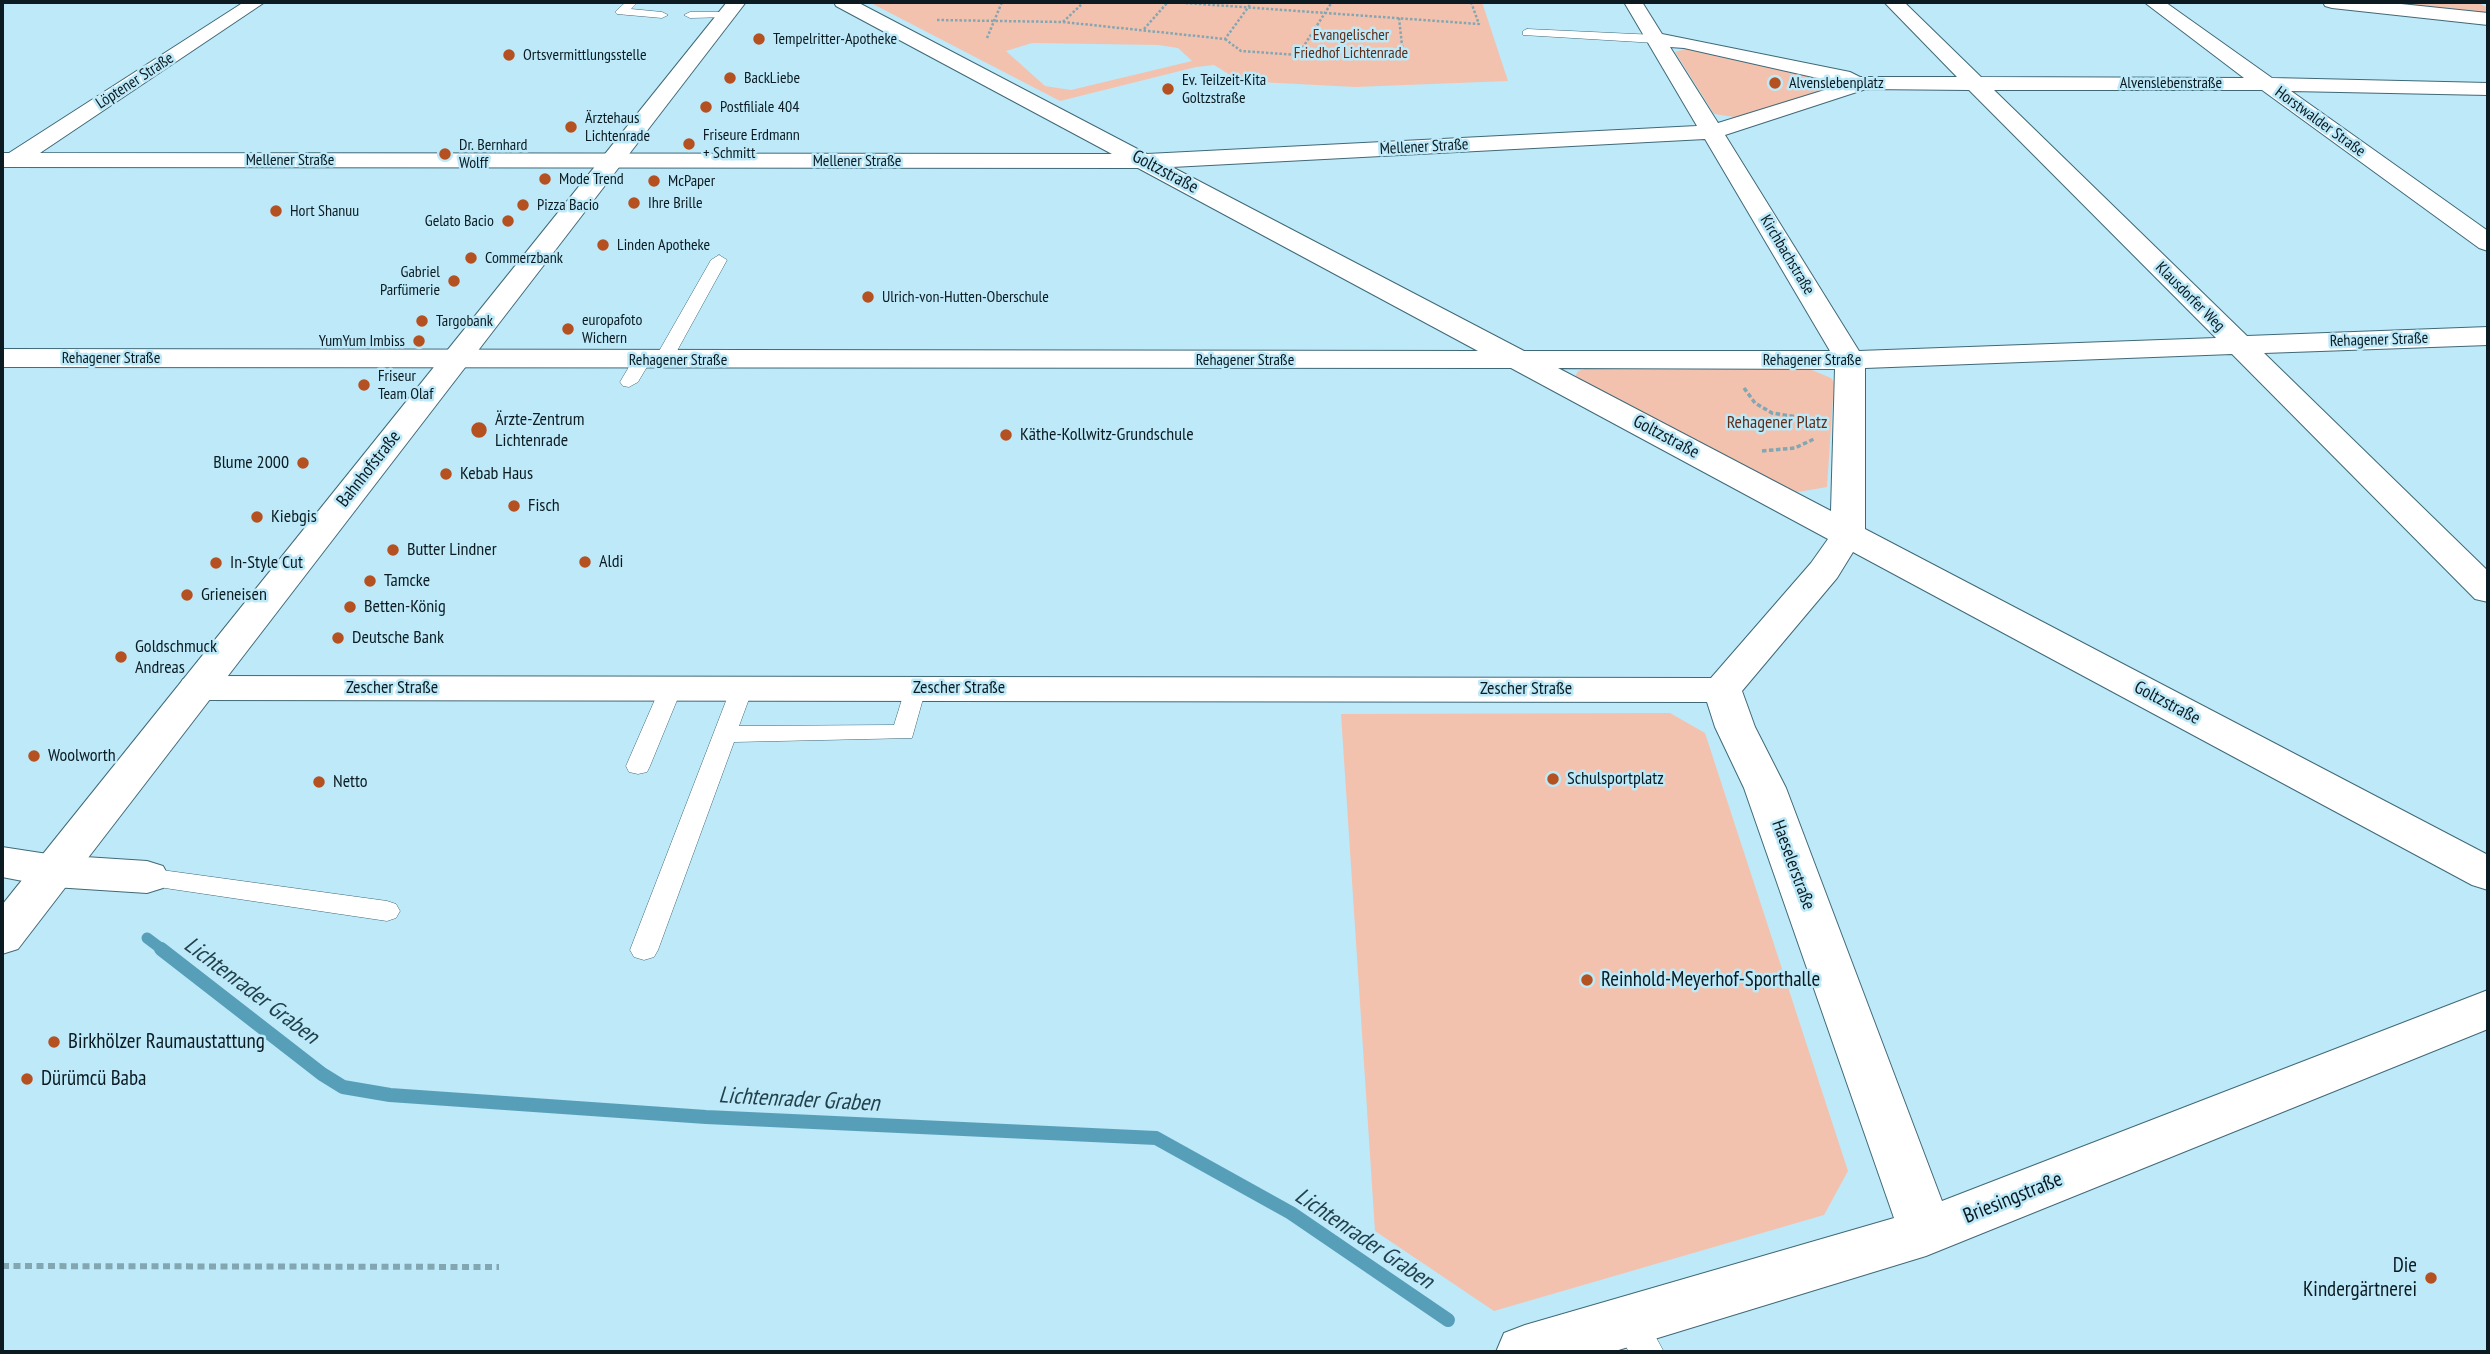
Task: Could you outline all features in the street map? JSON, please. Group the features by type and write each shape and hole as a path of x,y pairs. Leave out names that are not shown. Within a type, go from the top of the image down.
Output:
{"street":[{"name":"Löptener Straße","path":"8,160 256,2"},
{"name":"Goltzstraße","path":"844,2 2488,874"},
{"name":"Kirchbachstraße","path":"1633,2 1850,360"},
{"name":"Klausdorfer Weg","path":"1893,2 2488,591"},
{"name":"Horstwalder Straße","path":"2153,2 2488,243"},
{"path":"2332,2 2488,19"},
{"name":"Bahnhofstraße","path":"2,937 731,8"},
{"path":"1656,39 1684,42 1850,78 1857,87 1712,132"},
{"name":"Alvenslebenstraße","path":"1854,83 2267,84 2488,89"},
{"name":"Mellener Straße","path":"8,160 1143,161 1712,132"},
{"name":"Rehagener Straße","path":"2,358 455,359 645,367 1850,360 2488,336"},
{"path":"1722,690 1824,570 1848,534 1850,360"},
{"name":"Zescher Straße","path":"197,688 1722,690"},
{"name":"Haeselerstraße","path":"1722,690 1735,727 1765,788 1926,1232"},
{"path":"2,862 54,871 147,877"},
{"name":"Briesingstraße","path":"1525,1352 1638,1337 1926,1232 2488,1009"}],"lane":[{"path":"632,2 621,12 662,15"},
{"path":"690,15 731,8"},
{"path":"1527,33 1656,39"},
{"path":"645,367 719,260"},
{"path":"638,766 671,688"},
{"path":"644,950 742,688"},
{"path":"725,734 904,733 915,688"},
{"path":"147,877 387,911"}],"path":[{"path":"987,38 1002,2"},
{"path":"1063,22 1083,2 1090,2"},
{"path":"1144,29 1170,2 1479,24 1471,2"},
{"path":"1225,39 1252,2"},
{"path":"933,20 1063,22 1144,29 1225,39 1241,51 1298,55 1332,2"},
{"path":"1399,18 1403,54"},
{"path":"1742,386 1755,404 1772,413 1819,421"},
{"path":"1756,451 1795,447 1818,440"},
{"path":"2,1266 499,1267"}],"green space":[{"name":"Evangelischer Friedhof Lichtenrade","path":"869,2 1482,2 1508,81 1355,87 1240,81 1214,65 1196,67 1060,101","holes":["1032,43 1158,45 1178,48 1192,61 1071,90 1045,86 1006,51"]},
{"path":"2360,2 2477,2 2488,8 2488,13"},
{"path":"1689,48 1834,79 1840,86 1741,118 1714,114 1675,52"},
{"name":"Rehagener Platz","path":"1807,368 1831,378 1834,382 1827,487 1798,492 1575,377 1578,371 1585,369"},
{"path":"1670,713 1705,733 1848,1171 1824,1215 1494,1311 1375,1231 1341,714"}],"waterway":[{"name":"Lichtenrader Graben","path":"147,938 163,950"},
{"name":"Lichtenrader Graben","path":"161,949 322,1074 343,1087 390,1095 706,1117 1156,1138 1291,1213 1448,1320"}],"place":[{"name":"Tempelritter-Apotheke","path":"759,39"},
{"name":"Ortsvermittlungsstelle","path":"509,55"},
{"name":"BackLiebe","path":"730,78"},
{"name":"Alvenslebenplatz","path":"1775,83"},
{"name":"Ev. Teilzeit-Kita Goltzstraße","path":"1168,89"},
{"name":"Postfiliale 404","path":"706,107"},
{"name":"Ärztehaus Lichtenrade","path":"571,127"},
{"name":"Friseure Erdmann + Schmitt","path":"689,144"},
{"name":"Dr. Bernhard Wolff","path":"445,154"},
{"name":"Mode Trend","path":"545,179"},
{"name":"McPaper","path":"654,181"},
{"name":"Ihre Brille","path":"634,203"},
{"name":"Pizza Bacio","path":"523,205"},
{"name":"Hort Shanuu","path":"276,211"},
{"name":"Gelato Bacio","path":"508,221"},
{"name":"Linden Apotheke","path":"603,245"},
{"name":"Commerzbank","path":"471,258"},
{"name":"Gabriel Parfümerie","path":"454,281"},
{"name":"Ulrich-von-Hutten-Oberschule","path":"868,297"},
{"name":"Targobank","path":"422,321"},
{"name":"europafoto Wichern","path":"568,329"},
{"name":"YumYum Imbiss","path":"419,341"},
{"name":"Friseur Team Olaf","path":"364,385"},
{"name":"Ärzte-Zentrum Lichtenrade","path":"479,430"},
{"name":"Käthe-Kollwitz-Grundschule","path":"1006,435"},
{"name":"Blume 2000","path":"303,463"},
{"name":"Kebab Haus","path":"446,474"},
{"name":"Fisch","path":"514,506"},
{"name":"Kiebgis","path":"257,517"},
{"name":"Butter Lindner","path":"393,550"},
{"name":"Aldi","path":"585,562"},
{"name":"In-Style Cut","path":"216,563"},
{"name":"Tamcke","path":"370,581"},
{"name":"Grieneisen","path":"187,595"},
{"name":"Betten-König","path":"350,607"},
{"name":"Deutsche Bank","path":"338,638"},
{"name":"Goldschmuck Andreas","path":"121,657"},
{"name":"Woolworth","path":"34,756"},
{"name":"Schulsportplatz","path":"1553,779"},
{"name":"Netto","path":"319,782"},
{"name":"Reinhold-Meyerhof-Sporthalle","path":"1587,980"},
{"name":"Birkhölzer Raumaustattung","path":"54,1042"},
{"name":"Dürümcü Baba","path":"27,1079"},
{"name":"Die Kindergärtnerei","path":"2431,1278"}]}
